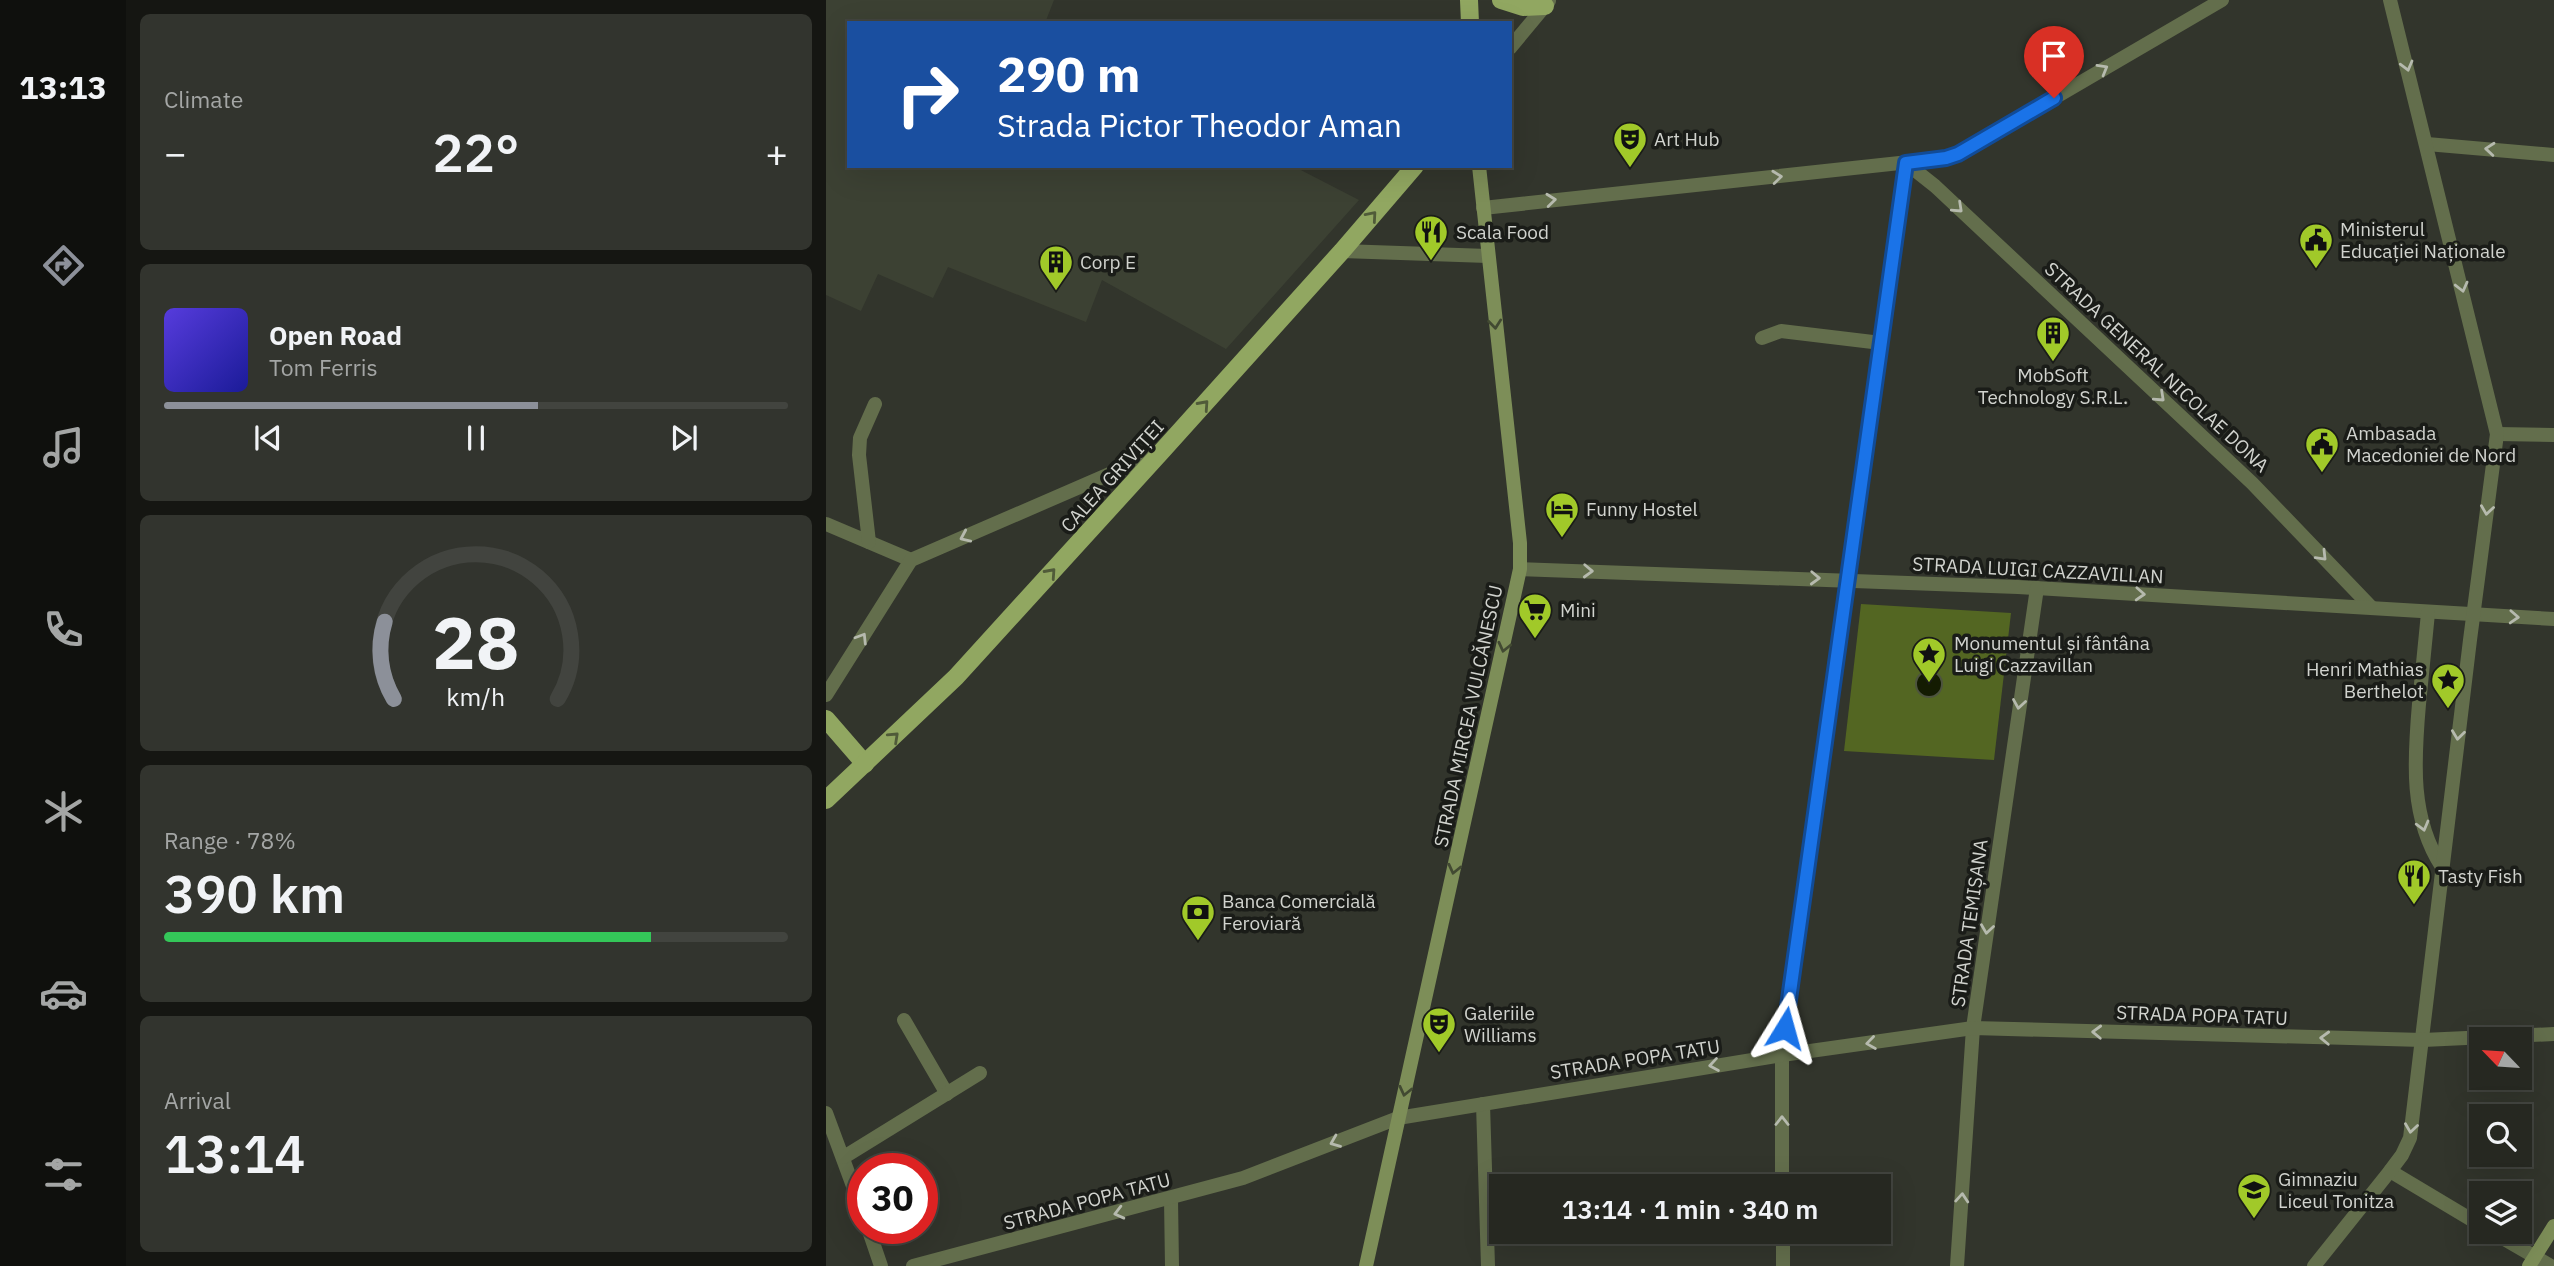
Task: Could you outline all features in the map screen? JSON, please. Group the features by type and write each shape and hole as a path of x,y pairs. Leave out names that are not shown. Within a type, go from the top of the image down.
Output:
{"main road":[{"path":"1469,0 1470,21"},
{"path":"1501,0 1523,7 1548,3"},
{"name":"CALEA GRIVIȚEI","path":"826,800 956,677 1342,251 1413,168"},
{"name":"STRADA MIRCEA VULCĂNESCU","path":"1366,1266 1520,569 1520,543 1479,168"},
{"path":"826,719 865,764"},
{"path":"2532,1262 2554,1226"}],"street":[{"path":"1483,208 1946,158 1958,154 2222,0"},
{"path":"2314,1266 2402,1155 2410,1138 2497,434 2390,0"},
{"path":"1512,46 1548,3"},
{"path":"2427,144 2554,155"},
{"path":"1782,1174 1782,1055 1906,163"},
{"name":"STRADA GENERAL NICOLAE DONA","path":"1906,163 1935,186 2252,482 2372,608"},
{"path":"1342,251 1488,256"},
{"path":"1762,338 1781,331 1881,343"},
{"path":"869,542 859,455 860,438 875,404"},
{"path":"2497,434 2554,435"},
{"path":"826,695 911,561 1162,451"},
{"path":"826,524 911,561"},
{"name":"STRADA LUIGI CAZZAVILLAN","path":"1520,569 2037,588 2554,619"},
{"name":"STRADA TEMIȘANA","path":"1957,1266 1973,1028 2037,588"},
{"path":"2428,612 2415,764 2417,803 2429,847 2442,867"},
{"path":"904,1020 947,1094"},
{"name":"STRADA POPA TATU","path":"913,1266 1171,1199 1261,1172 1398,1118 1782,1055 1973,1028 2423,1040 2554,1034"},
{"path":"844,1157 980,1073"},
{"path":"1483,1104 1488,1266"},
{"path":"826,1113 847,1166"},
{"path":"2390,1171 2469,1218"},
{"path":"1171,1199 1172,1266"},
{"path":"873,1244 881,1266"},
{"path":"1783,1244 1783,1266"},
{"path":"2508,1244 2532,1262 2551,1266"}],"shaded area":[{"path":"826,0 1054,0 1046,21 847,21 847,168 1297,168 1359,200 1226,349 1102,280 1086,322 948,267 933,298 878,274 861,311 826,295"},
{"path":"1929,671 1938,675 1942,684 1938,693 1929,697 1920,693 1916,684 1920,675"}],"green space":[{"path":"1861,604 2011,613 1994,760 1844,751"}],"place":[{"name":"Art Hub","path":"1630,169"},
{"name":"Scala Food","path":"1431,262"},
{"name":"Ministerul Educației Naționale","path":"2316,270"},
{"name":"Corp E","path":"1056,292"},
{"name":"MobSoft Technology S.R.L.","path":"2053,363"},
{"name":"Ambasada Macedoniei de Nord","path":"2322,474"},
{"name":"Funny Hostel","path":"1562,539"},
{"name":"Mini","path":"1535,640"},
{"name":"Monumentul și fântâna Luigi Cazzavillan","path":"1929,684"},
{"name":"Henri Mathias Berthelot","path":"2448,710"},
{"name":"Tasty Fish","path":"2414,906"},
{"name":"Banca Comercială Feroviară","path":"1198,942"},
{"name":"Galeriile Williams","path":"1439,1054"},
{"name":"Gimnaziu Liceul Tonitza","path":"2254,1220"}],"route":[{"path":"1785,1028 1906,163 1958,154 2054,98"}]}
